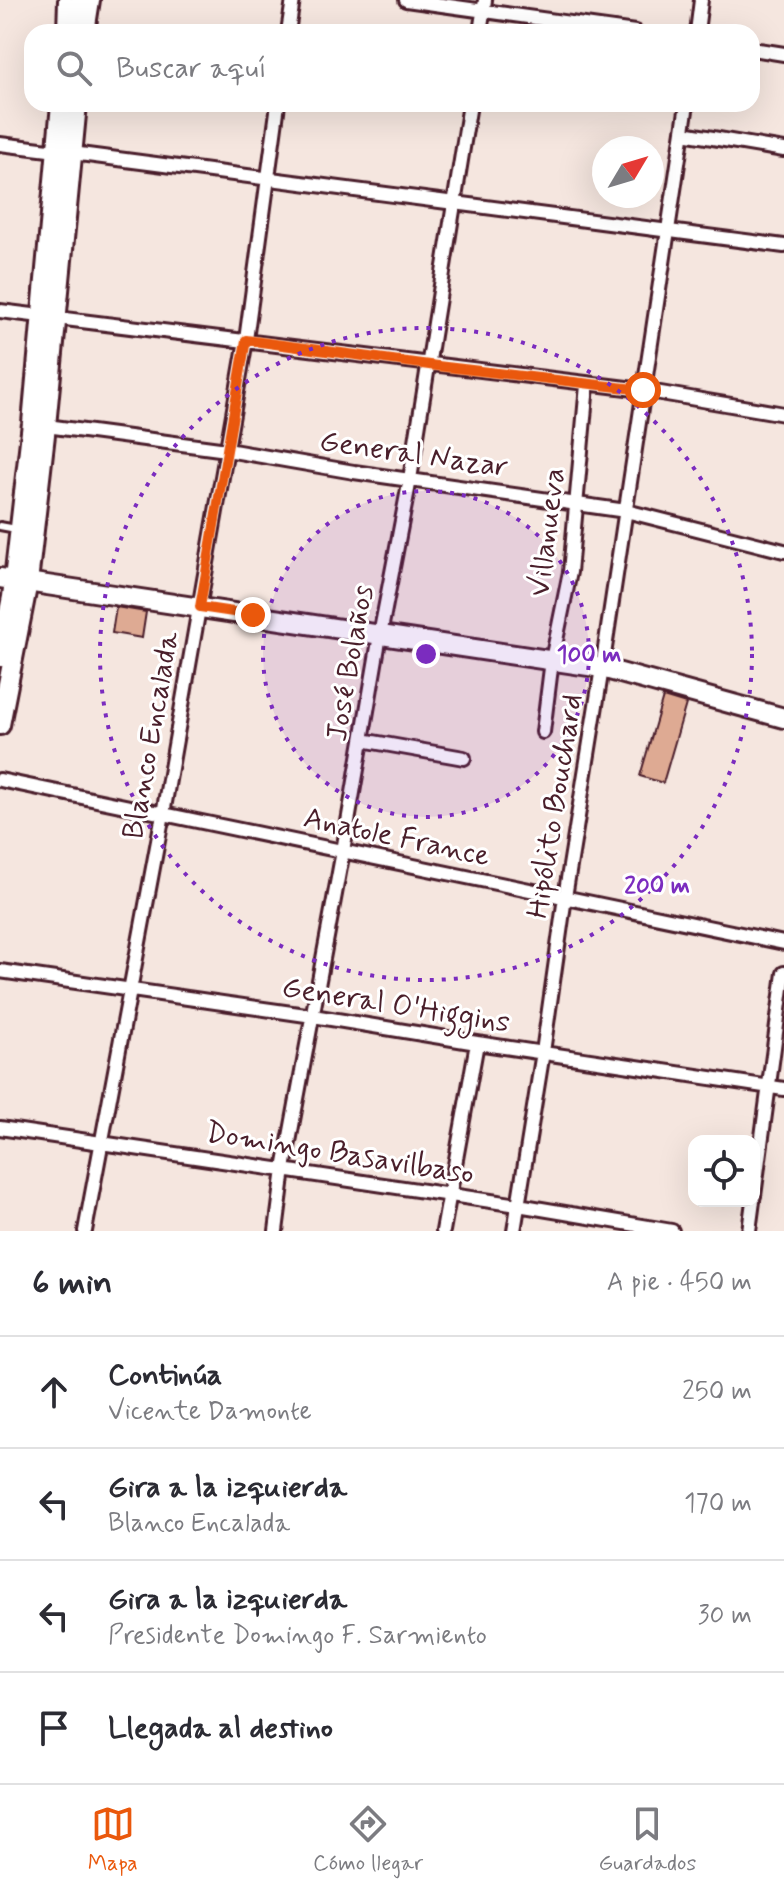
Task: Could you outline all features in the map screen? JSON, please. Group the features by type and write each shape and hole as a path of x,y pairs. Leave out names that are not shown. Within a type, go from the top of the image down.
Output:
{"main road":[{"path":"77,24 79,2"},
{"path":"62,112 65,152"},
{"path":"0,657 39,425 65,152 75,112"},
{"path":"0,725 19,530 39,425"},
{"path":"14,580 602,668 784,718"}],"street":[{"path":"289,24 293,0"},
{"path":"406,0 484,5 590,24"},
{"path":"698,24 701,0"},
{"path":"68,24 79,2"},
{"path":"79,2 86,24"},
{"path":"760,50 784,54"},
{"name":"Blanco Encalada","path":"85,1231 163,814 246,340 277,112"},
{"name":"José Bolaños","path":"276,1231 284,1169 410,479 469,112"},
{"name":"Hipólito Bouchard","path":"514,1231 686,112"},
{"path":"683,133 784,150"},
{"path":"0,144 784,246"},
{"path":"0,311 643,390 784,414"},
{"name":"Villanueva","path":"543,732 552,660 570,572 587,385"},
{"name":"General Nazar","path":"39,425 227,450 354,472 626,511 784,551"},
{"path":"362,740 464,758"},
{"name":"Anatole France","path":"0,780 784,943"},
{"name":"General O'Higgins","path":"0,971 784,1089"},
{"path":"760,1150 784,973"},
{"path":"443,1231 477,1043"},
{"name":"Domingo Basavilbaso","path":"0,1128 284,1169 672,1231"},
{"path":"749,1231 753,1207"}],"lane":[{"path":"0,526 19,530"}],"building":[{"path":"116,607 146,612 142,638 112,633"},
{"path":"663,697 686,704 663,783 640,776"}],"route":[{"path":"253,615 200,607 246,340 643,390"}]}
